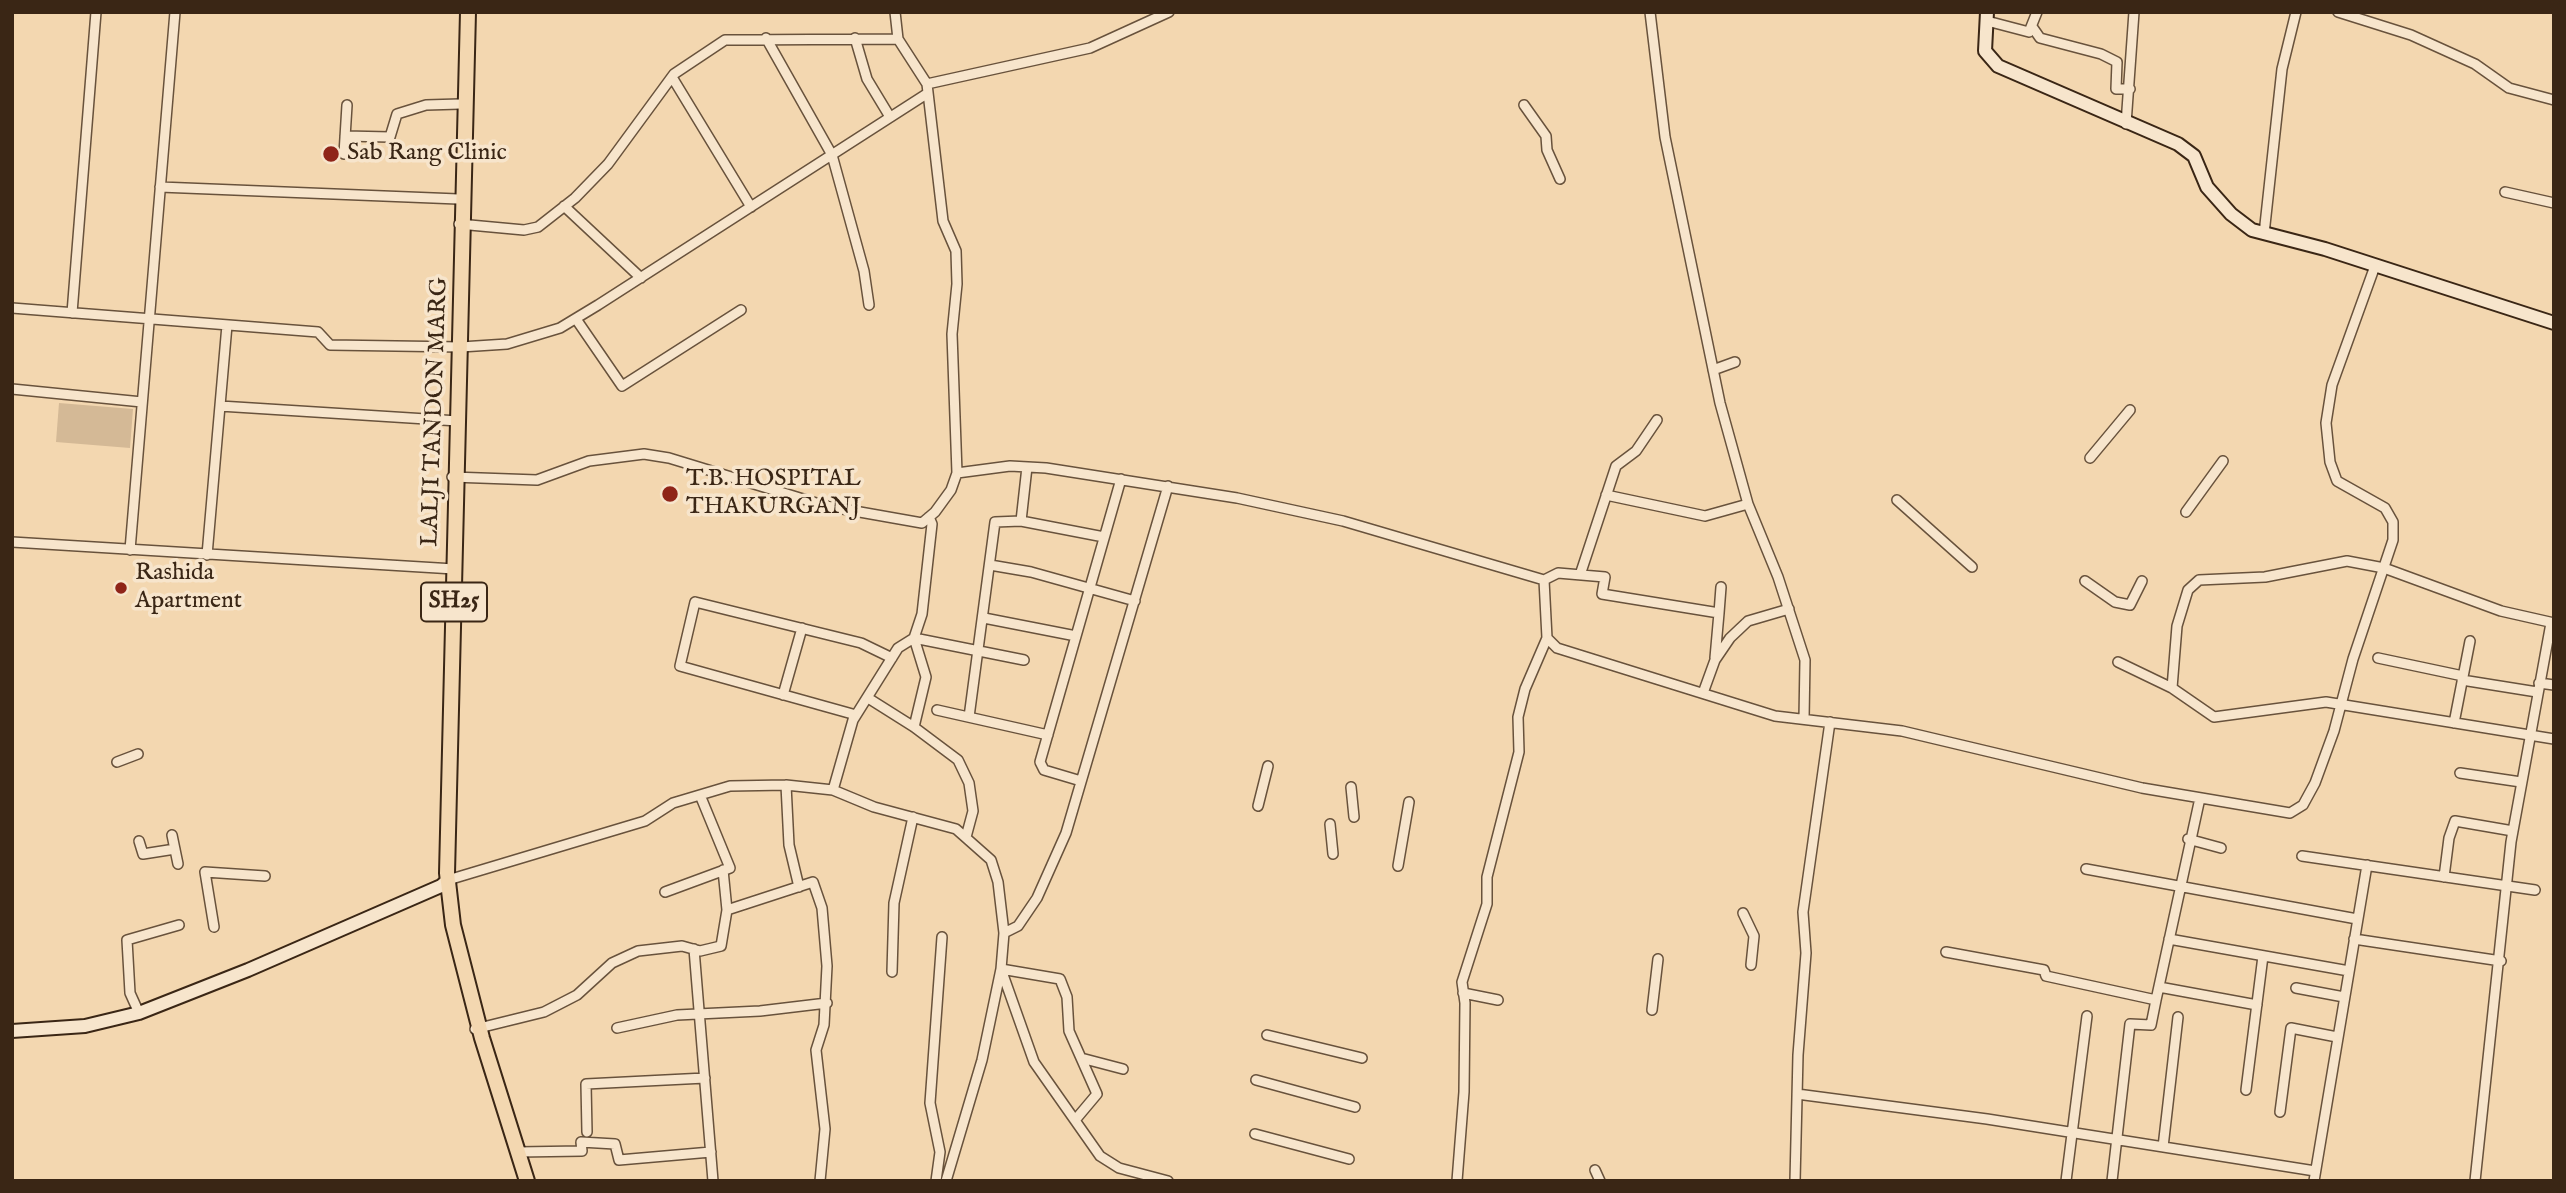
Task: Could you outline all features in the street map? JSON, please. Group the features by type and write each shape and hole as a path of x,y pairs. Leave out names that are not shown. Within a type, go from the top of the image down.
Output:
{"main road":[{"name":"LALJI TANDON MARG","path":"460,224 458,199 461,12"},
{"name":"LALJI TANDON MARG","path":"468,12 460,224 445,883 476,1028 520,1181"},
{"name":"LALJI TANDON MARG","path":"476,1028 527,1181"}],"street":[{"path":"72,313 96,12"},
{"path":"130,550 175,12"},
{"path":"454,477 537,480 589,461 643,454 669,458 826,506 922,523 929,517 951,490 957,473 952,334 957,284 956,251 943,222 927,88 898,38 895,12"},
{"path":"12,308 318,332 330,345 457,347 507,344 560,328 576,319 890,117 927,88 1090,48 1169,12"},
{"path":"1650,12 1665,137 1713,370 1748,504 1789,609 1805,660 1804,719"},
{"path":"2037,12 2033,28 2039,38 2101,54 2117,62 2116,89 2130,89"},
{"path":"2126,124 2134,12"},
{"path":"2264,233 2282,69 2296,12"},
{"path":"2338,12 2411,35 2475,64 2509,88 2554,100"},
{"path":"2033,28 2026,32 1987,17 1984,51 1998,66 2055,89 2126,124 2178,144 2194,156 2207,187 2231,214 2252,230 2554,323"},
{"path":"766,38 832,155 864,271 869,305"},
{"path":"855,38 867,79 890,117"},
{"path":"460,224 524,230 538,227 565,206 608,163 672,77 725,40 898,38"},
{"path":"672,77 751,207"},
{"path":"345,135 390,137 397,114 426,105 460,104"},
{"path":"344,154 346,105"},
{"path":"1524,105 1546,136 1547,150 1559,179"},
{"path":"160,187 458,199"},
{"path":"2504,192 2554,203"},
{"path":"565,206 641,278"},
{"path":"1547,638 1557,648 1775,716 1902,731 2142,788 2290,813 2303,805 2315,783 2393,540 2392,522 2385,508 2337,481 2330,462 2326,423 2332,384 2375,266"},
{"path":"576,319 622,386 741,310"},
{"path":"207,555 227,325"},
{"path":"1713,370 1735,362"},
{"path":"12,389 142,402"},
{"path":"220,406 455,420"},
{"path":"2090,458 2130,410"},
{"path":"1580,575 1616,466 1636,451 1657,420"},
{"path":"2186,512 2223,461"},
{"path":"957,473 1027,467 1168,486 1343,521 1544,580 1558,573 1605,577 1602,594 1719,613"},
{"path":"1021,521 1027,467"},
{"path":"1081,781 1041,767 1121,479"},
{"path":"1004,933 1018,926 1037,898 1066,833 1168,486"},
{"path":"1606,495 1705,516 1748,504"},
{"path":"1896,500 1972,567"},
{"path":"914,727 926,677 914,638 924,600 932,524 929,517"},
{"path":"969,717 995,522 1021,521 1104,537"},
{"path":"12,542 451,569"},
{"path":"2172,688 2177,626 2188,590 2199,580 2265,577 2347,561 2384,568 2501,611 2553,623 2538,687 2513,831 2501,961 2475,1181"},
{"path":"990,565 1090,587 1135,601"},
{"path":"1457,1181 1464,1092 1462,982 1487,904 1487,877 1519,752 1518,717 1525,689 1547,638 1544,580"},
{"path":"2085,582 2115,602 2130,605 2142,581"},
{"path":"1715,660 1721,587"},
{"path":"856,715 680,666 695,602 861,643 892,658"},
{"path":"1703,693 1715,660 1730,638 1748,621 1789,609"},
{"path":"984,618 1076,636"},
{"path":"783,695 802,628"},
{"path":"834,790 856,715 898,648 914,638 1024,660"},
{"path":"2454,723 2470,641"},
{"path":"1541,652 1557,648"},
{"path":"2378,658 2463,678 2538,687 2554,685"},
{"path":"2118,662 2172,688 2214,717 2326,702 2554,739"},
{"path":"868,698 914,727 958,760 969,783 973,811 966,837"},
{"path":"936,710 1048,735"},
{"path":"1795,1181 1797,1094 1807,953 1803,912 1830,722"},
{"path":"117,762 138,754"},
{"path":"1258,806 1268,766"},
{"path":"2460,773 2521,782"},
{"path":"786,785 789,845 799,887"},
{"path":"12,1031 85,1026 139,1013 445,883 645,821 673,803 730,786 786,785 834,790 874,807 956,829 991,860 998,882 1004,933 1001,969 982,1060 946,1181"},
{"path":"1351,787 1354,817"},
{"path":"665,892 730,868 700,795"},
{"path":"2112,1181 2130,1024 2151,1025 2189,839 2200,798"},
{"path":"1398,866 1409,802"},
{"path":"892,972 894,903 913,817"},
{"path":"2444,877 2455,821 2513,831"},
{"path":"1330,824 1333,854"},
{"path":"172,835 178,864"},
{"path":"2189,839 2221,848"},
{"path":"139,841 143,854 175,849"},
{"path":"2301,856 2535,890"},
{"path":"1797,1094 2073,1132 2314,1176 2367,865"},
{"path":"2086,869 2357,919"},
{"path":"476,1028 544,1012 577,995 612,963 638,951 682,946 694,949 721,946 727,910 723,870"},
{"path":"214,927 205,872 265,876"},
{"path":"727,910 813,882 822,908 827,1003 816,1050 825,1129 820,1181"},
{"path":"1743,913 1754,936 1751,965"},
{"path":"139,1013 130,993 127,940 179,925"},
{"path":"936,1181 940,1152 930,1103 942,937"},
{"path":"2169,939 2348,971"},
{"path":"2354,939 2501,961"},
{"path":"694,949 713,1181"},
{"path":"1946,952 2044,970 2046,976 2156,1000"},
{"path":"2246,1090 2263,956"},
{"path":"1652,1010 1658,959"},
{"path":"1001,969 1060,979 1067,996 1069,1031 1097,1094 1076,1119"},
{"path":"1001,969 1034,1062 1100,1156 1119,1168 1168,1181"},
{"path":"2159,987 2257,1005"},
{"path":"2296,988 2344,997"},
{"path":"1463,993 1498,1000"},
{"path":"617,1028 677,1015 827,1003"},
{"path":"2066,1181 2087,1016"},
{"path":"2163,1147 2178,1017"},
{"path":"2280,1112 2291,1028 2337,1037"},
{"path":"1267,1035 1362,1058"},
{"path":"1081,1058 1123,1069"},
{"path":"587,1132 586,1084 705,1078"},
{"path":"1256,1080 1355,1107"},
{"path":"1255,1134 1349,1159"},
{"path":"518,1152 582,1151 581,1142 615,1144 619,1160 711,1152"},
{"path":"1595,1170 1601,1181"}],"shaded area":[{"path":"59,403 133,409 130,448 56,442"}],"place":[{"name":"Sab Rang Clinic","path":"331,154"},
{"name":"T.B. HOSPITAL THAKURGANJ","path":"670,494"},
{"name":"Rashida Apartment","path":"121,588"}]}
